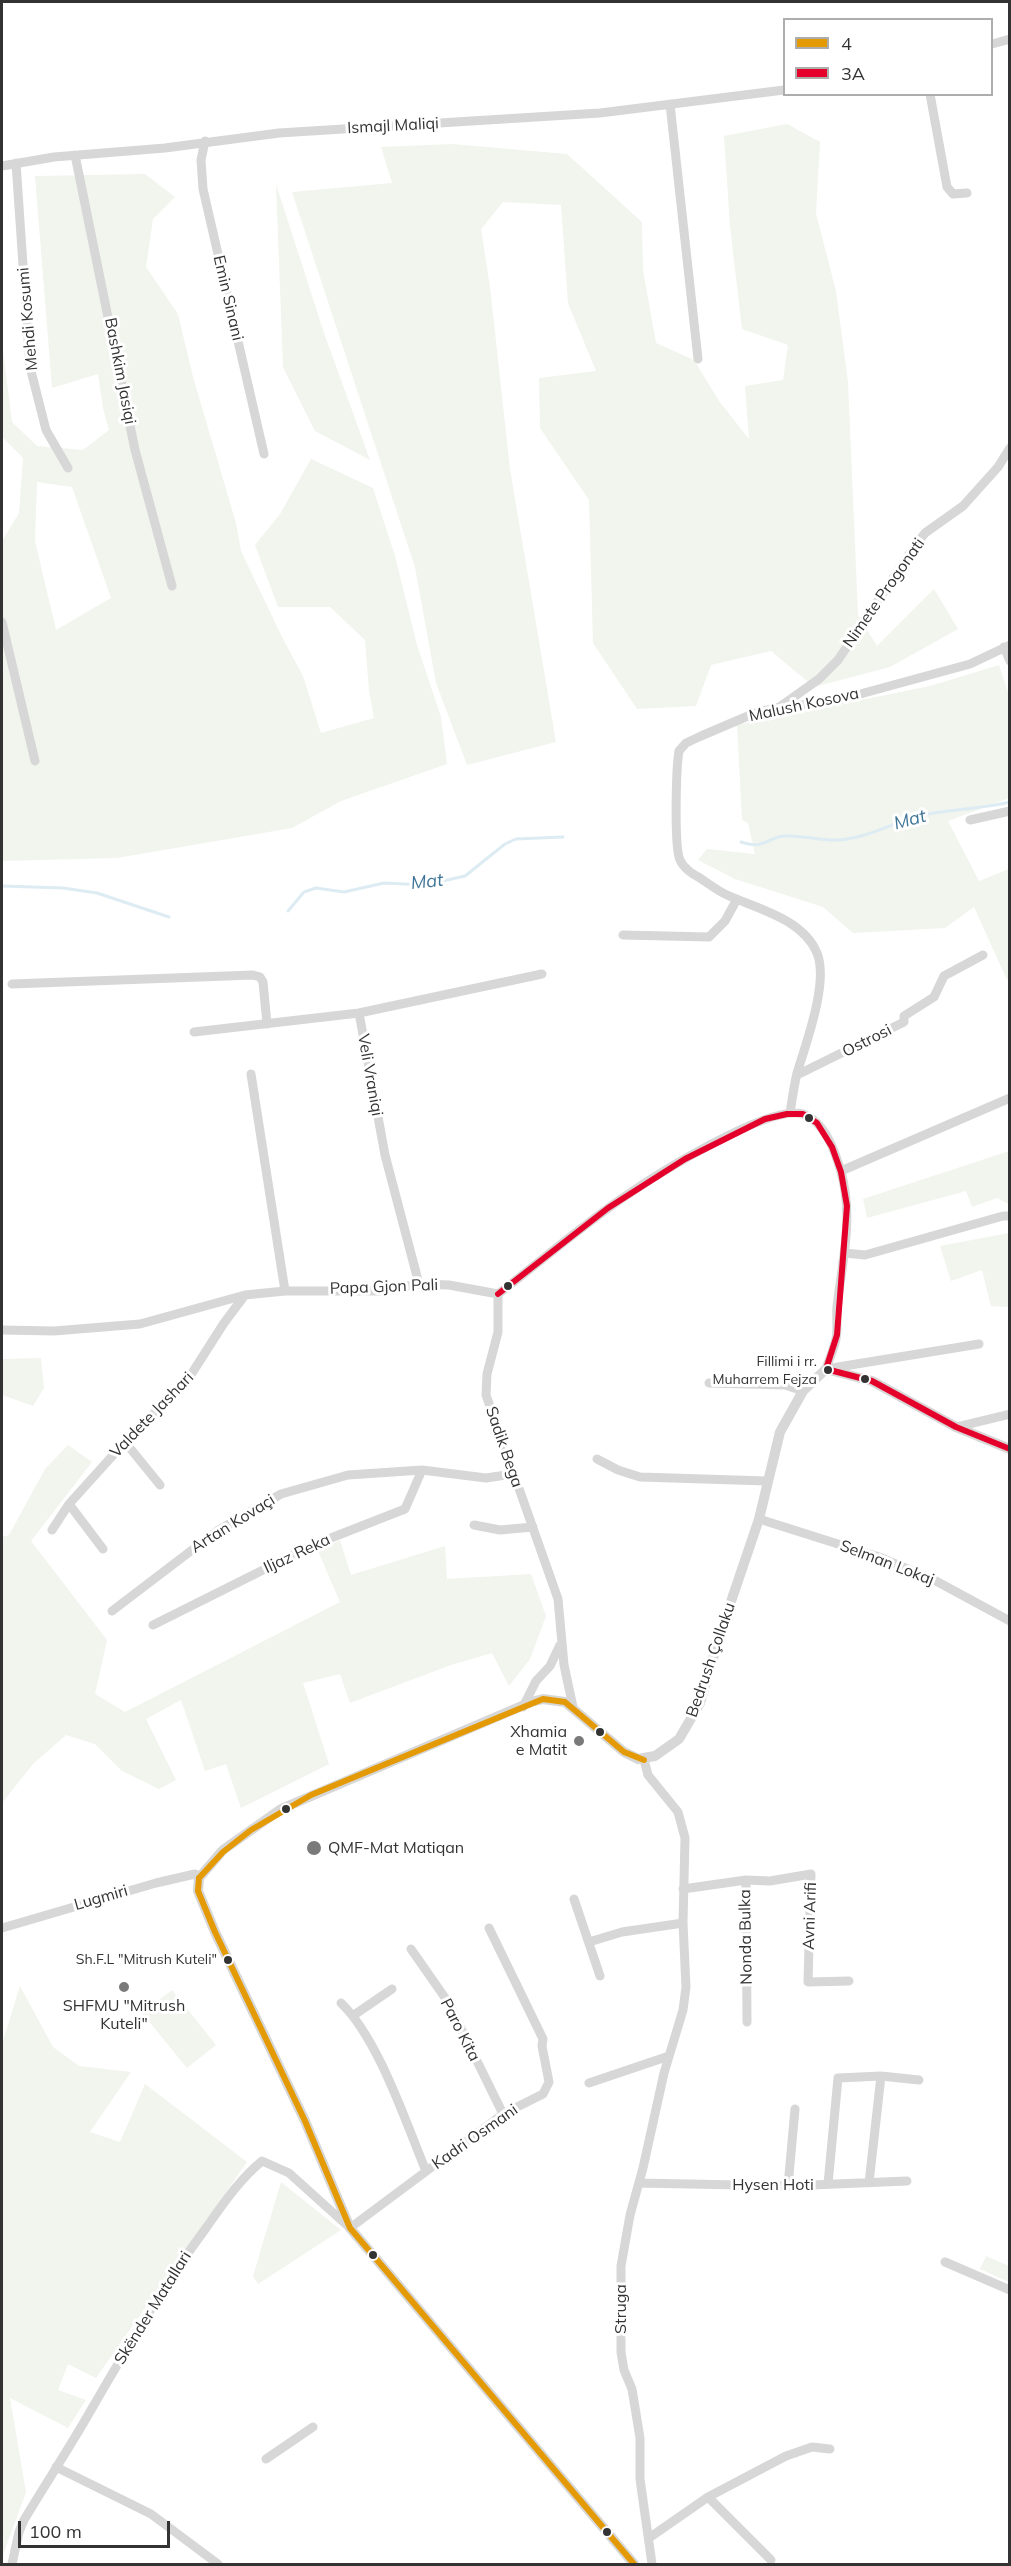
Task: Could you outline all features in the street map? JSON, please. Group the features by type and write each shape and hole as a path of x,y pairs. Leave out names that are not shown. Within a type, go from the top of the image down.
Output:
{"street":[{"path":"993,44 1010,39"},
{"name":"Ismajl Maliqi","path":"2,166 75,155 165,148 205,141 358,127 600,113 783,90"},
{"path":"930,96 947,187 953,194 967,193"},
{"path":"670,104 698,359"},
{"name":"Emin Sinani","path":"205,141 201,160 203,189 264,454"},
{"name":"Bashkim Jasiqi","path":"75,155 119,362 135,450 172,585"},
{"name":"Mehdi Kosumi","path":"16,164 30,367 46,430 68,468"},
{"name":"Nimete Progonati","path":"779,707 819,679 838,660 925,533 963,506 998,467 1010,448"},
{"path":"2,622 35,761"},
{"path":"1007,646 1010,661"},
{"name":"Malush Kosova","path":"790,1113 797,1075 817,999 820,967 817,952 803,934 788,922 724,894 689,871 679,859 678,756 682,747 701,736 755,713 779,707 831,702 970,664 1007,646"},
{"path":"970,820 1010,812"},
{"path":"623,935 709,937 725,921 737,899"},
{"name":"Ostrosi","path":"797,1075 904,1022 904,1016 934,998 944,976 983,955"},
{"name":"Veli Vraniqi","path":"419,1284 387,1163 359,1013 542,974"},
{"path":"12,984 253,975 260,977 263,982 267,1024"},
{"path":"194,1032 359,1013"},
{"path":"251,1074 285,1291"},
{"path":"841,1171 1010,1098"},
{"path":"498,1294 623,1197 684,1160 753,1123 773,1116 801,1113 817,1121 833,1148 846,1196 845,1253 837,1309 836,1338 826,1369"},
{"path":"845,1253 865,1255 1010,1216"},
{"name":"Papa Gjon Pali","path":"2,1330 54,1331 140,1324 245,1296 285,1291 379,1291 419,1284 449,1285 498,1294"},
{"name":"Sadik Bega","path":"498,1294 498,1332 487,1374 486,1395 558,1599 566,1683 573,1707"},
{"name":"Valdete Jashari","path":"52,1530 69,1504 125,1442 187,1381 224,1323 245,1296"},
{"path":"826,1369 979,1344"},
{"path":"826,1369 872,1381 956,1428 1010,1449"},
{"name":"Bedrush Çollaku","path":"644,1760 661,1753 679,1739 697,1710 759,1519 780,1432 803,1391 826,1369"},
{"path":"709,1383 785,1385 803,1391"},
{"path":"956,1428 1010,1414"},
{"path":"125,1442 160,1485"},
{"path":"597,1459 618,1470 640,1477 767,1481"},
{"name":"Artan Kovaçi","path":"112,1611 217,1531 281,1494 348,1475 422,1470 486,1479 513,1474"},
{"name":"Iljaz Reka","path":"153,1625 313,1545 405,1509 422,1470"},
{"path":"69,1504 103,1549"},
{"name":"Selman Lokaj","path":"759,1519 879,1557 936,1581 1010,1621"},
{"path":"474,1525 500,1530 533,1527"},
{"path":"523,1707 536,1681 550,1666 561,1642"},
{"path":"634,2565 350,2228 305,2121 212,1926 198,1891 199,1878 230,1844 281,1809 543,1699 555,1699 573,1707 624,1752 644,1760"},
{"name":"Struga","path":"644,1760 648,1775 674,1804 685,1838 683,1923 686,1987 683,2010 669,2056 621,2266 620,2326 623,2361 632,2389 640,2438 640,2479 651,2565"},
{"name":"Lugmiri","path":"2,1928 156,1883 195,1874 199,1878"},
{"name":"Avni Arifi","path":"746,1880 770,1881 812,1874 808,1982 849,1981"},
{"name":"Nonda Bulka","path":"683,1889 746,1880 747,2022"},
{"path":"574,1899 600,1976"},
{"path":"589,1942 622,1932 683,1923"},
{"name":"Kadri Osmani","path":"350,2228 503,2114 543,2094 549,2082 543,2040 489,1928"},
{"name":"Paro Kita","path":"411,1949 448,2002 503,2114"},
{"path":"354,2015 392,1989"},
{"path":"341,2003 354,2015 375,2051 426,2171"},
{"path":"589,2083 669,2056"},
{"path":"869,2182 881,2076"},
{"path":"828,2184 838,2078 881,2076 919,2080"},
{"path":"788,2186 795,2109"},
{"name":"Skënder Matallari","path":"12,2565 22,2526 133,2336 224,2202 262,2161 289,2173 350,2228"},
{"name":"Hysen Hoti","path":"639,2183 788,2186 907,2181"},
{"path":"945,2262 1010,2290"},
{"path":"266,2458 313,2427"},
{"path":"649,2538 708,2497 786,2456 812,2447 830,2449"},
{"path":"56,2467 152,2514 218,2565"},
{"path":"708,2497 771,2560"}],"shaded area":[{"path":"787,124 820,142 816,214 836,291 848,382 858,615 877,646 934,589 958,629 890,667 814,687 771,651 711,665 696,706 637,709 593,643 589,500 540,428 539,378 596,371 568,303 561,205 503,202 481,229 490,287 510,469 556,742 467,765 436,683 415,567 292,192 392,183 381,147 452,144 567,154 642,222 643,270 656,343 694,360 719,401 749,439 745,386 783,380 788,345 742,329 730,226 724,136"},
{"path":"145,174 175,197 153,219 146,267 178,314 193,377 236,523 241,551 303,676 321,733 374,718 369,691 365,640 330,607 278,607 255,545 280,514 311,459 373,488 395,556 417,645 441,717 447,764 341,801 292,828 117,858 2,861 2,541 19,513 23,458 2,437 2,342 12,422 37,446 83,450 109,430 98,374 52,388 35,176","holes":["37,482 72,487 111,598 56,630 35,541"]},
{"path":"276,184 324,333 370,460 315,431 283,367"},
{"path":"999,665 1009,695 1009,798 948,821 979,881 1009,869 1009,979 1007,980 974,907 945,928 853,933 823,907 735,879 698,860 707,849 755,854 748,823 742,820 737,725 930,686"},
{"path":"1009,1151 1009,1204 997,1198 972,1207 966,1191 867,1218 863,1199"},
{"path":"1009,1233 1009,1307 991,1306 982,1270 951,1281 940,1246"},
{"path":"41,1358 44,1388 33,1406 2,1395 2,1359"},
{"path":"68,1445 92,1462 31,1541 107,1640 95,1694 125,1712 340,1602 318,1551 340,1540 351,1575 445,1546 447,1579 531,1574 546,1616 530,1659 509,1686 492,1653 451,1665 350,1703 340,1674 303,1683 329,1764 241,1808 226,1764 205,1771 181,1700 146,1719 176,1780 159,1789 122,1771 95,1744 66,1735 33,1764 2,1803 2,1537 9,1535 45,1469"},
{"path":"20,1986 53,2047 79,2066 131,2072 90,2132 120,2142 145,2084 247,2162 96,2378 68,2364 58,2390 86,2400 68,2428 10,2398 26,2492 2,2558 2,2044"},
{"path":"172,1990 216,2045 187,2068 142,2013"},
{"path":"281,2182 341,2230 258,2284 253,2276"},
{"path":"986,2256 1009,2266 1009,2282 980,2269"}],"waterway":[{"name":"Mat","path":"741,842 756,845 784,836 832,840 850,839 923,815 1010,802"},
{"name":"Mat","path":"288,911 304,892 316,888 344,892 384,883 425,885 465,876 505,844 516,839 563,837"},
{"name":"Mat","path":"2,886 63,888 97,893 169,917"}],"transit line":[{"name":"3A","path":"498,1294 608,1208 685,1159 765,1119 787,1114 803,1114 817,1123 832,1147 841,1172 847,1206 837,1335 826,1369"},
{"name":"3A","path":"826,1369 872,1381 956,1427 1010,1449"},
{"name":"4","path":"199,1878 223,1852 251,1830 311,1795 543,1699 565,1702 624,1752 644,1760"},
{"name":"4","path":"199,1878 198,1891 215,1932 305,2121 350,2228 634,2564"}],"place":[{"name":"Fillimi i rr. Muharrem Fejza","path":"828,1370"},
{"name":"Xhamia e Matit","path":"579,1741"},
{"name":"QMF-Mat Matiqan","path":"314,1848"},
{"name":"Sh.F.L \"Mitrush Kuteli\"","path":"228,1960"},
{"name":"SHFMU \"Mitrush Kuteli\"","path":"124,1987"}]}
